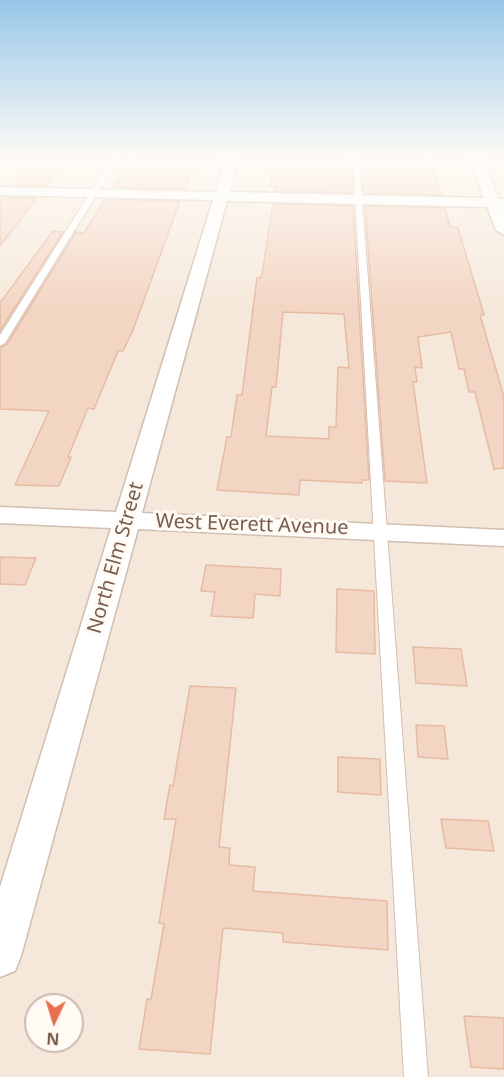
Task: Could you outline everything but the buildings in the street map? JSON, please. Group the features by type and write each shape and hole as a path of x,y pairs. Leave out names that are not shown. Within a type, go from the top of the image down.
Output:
{"street":[{"name":"North Elm Street","path":"0,956 217,210"},
{"path":"500,210 504,230"},
{"name":"West Everett Avenue","path":"0,515 504,538"}],"lane":[{"path":"0,343 84,210"},
{"path":"359,210 416,1077"}],"shaded area":[{"path":"0,210 504,210 504,1077 0,1077"}]}
